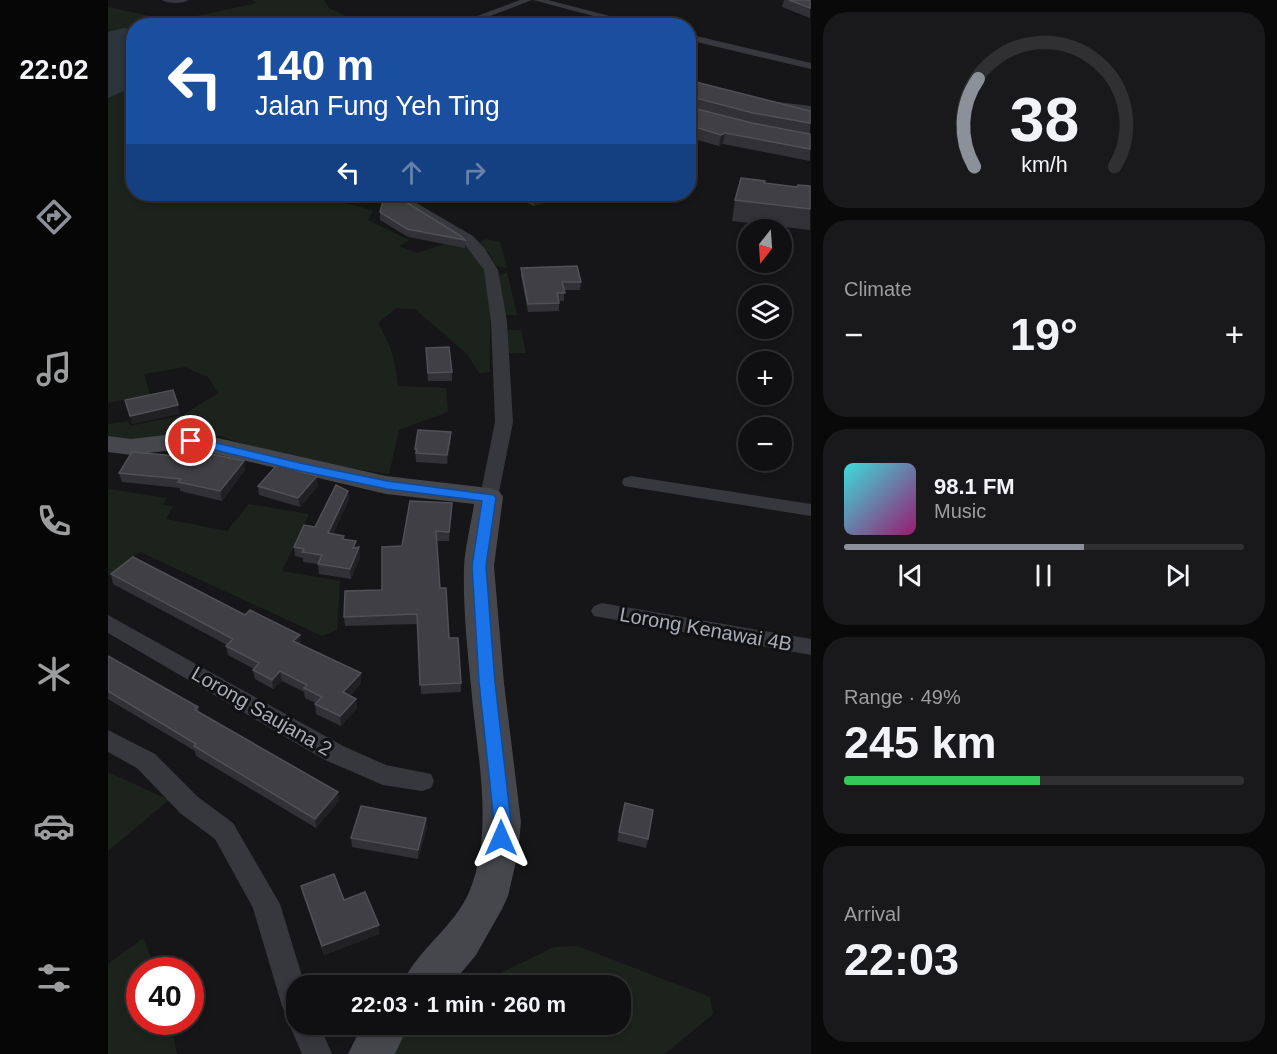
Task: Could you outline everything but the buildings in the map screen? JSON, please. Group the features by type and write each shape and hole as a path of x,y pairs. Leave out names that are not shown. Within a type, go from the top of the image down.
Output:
{"street":[{"path":"166,0 181,1"},
{"path":"477,18 528,0"},
{"path":"537,0 611,18"},
{"path":"166,12 181,1"},
{"path":"696,38 810,66"},
{"path":"765,102 795,109 810,109"},
{"path":"790,121 810,109"},
{"path":"405,201 468,239 480,252 491,270 499,322 504,422 479,566 487,682 502,822 499,853 488,896 462,941 432,975"},
{"path":"108,444 131,447 191,441 387,485 489,498"},
{"path":"631,482 810,510"},
{"name":"Lorong Kenawai 4B","path":"602,611 810,647"},
{"name":"Lorong Saujana 2","path":"108,622 334,753 383,775 422,781"},
{"path":"108,740 146,761 189,805 224,831 266,904 288,975"},
{"path":"309,1035 317,1054"},
{"path":"370,1054 381,1035"}],"shaded area":[{"path":"251,0 324,0 329,8 350,18 187,18 257,3"},
{"path":"108,7 159,18 126,18 126,201 332,201 344,203 373,211 368,220 409,240 399,246 417,253 458,240 482,263 488,286 490,372 479,373 467,354 415,309 396,308 378,323 392,353 398,386 446,388 448,412 399,430 389,474 315,463 257,449 223,437 193,433 136,440 108,439 108,424 128,421 130,426 183,415 218,393 208,377 185,367 144,374 150,394 108,403"},
{"path":"126,28 126,90 108,98 108,32"},
{"path":"485,239 500,242 507,268 496,266 489,253 479,243"},
{"path":"507,272 517,315 505,315 498,276"},
{"path":"506,330 521,330 526,353 509,353"},
{"path":"108,489 167,498 163,505 173,506 166,519 227,531 249,504 309,514 282,571 340,581 337,630 322,636 140,552 108,576"},
{"path":"108,772 169,800 108,851"},
{"path":"143,938 151,957 126,957 126,1035 173,1035 177,1054 108,1054 108,964"},
{"path":"577,946 710,997 713,1014 665,1054 389,1054 401,1035 631,1035 631,975 497,975 554,947"}],"route":[{"path":"191,441 387,485 489,498 479,566 487,682 502,822 501,838"}]}
